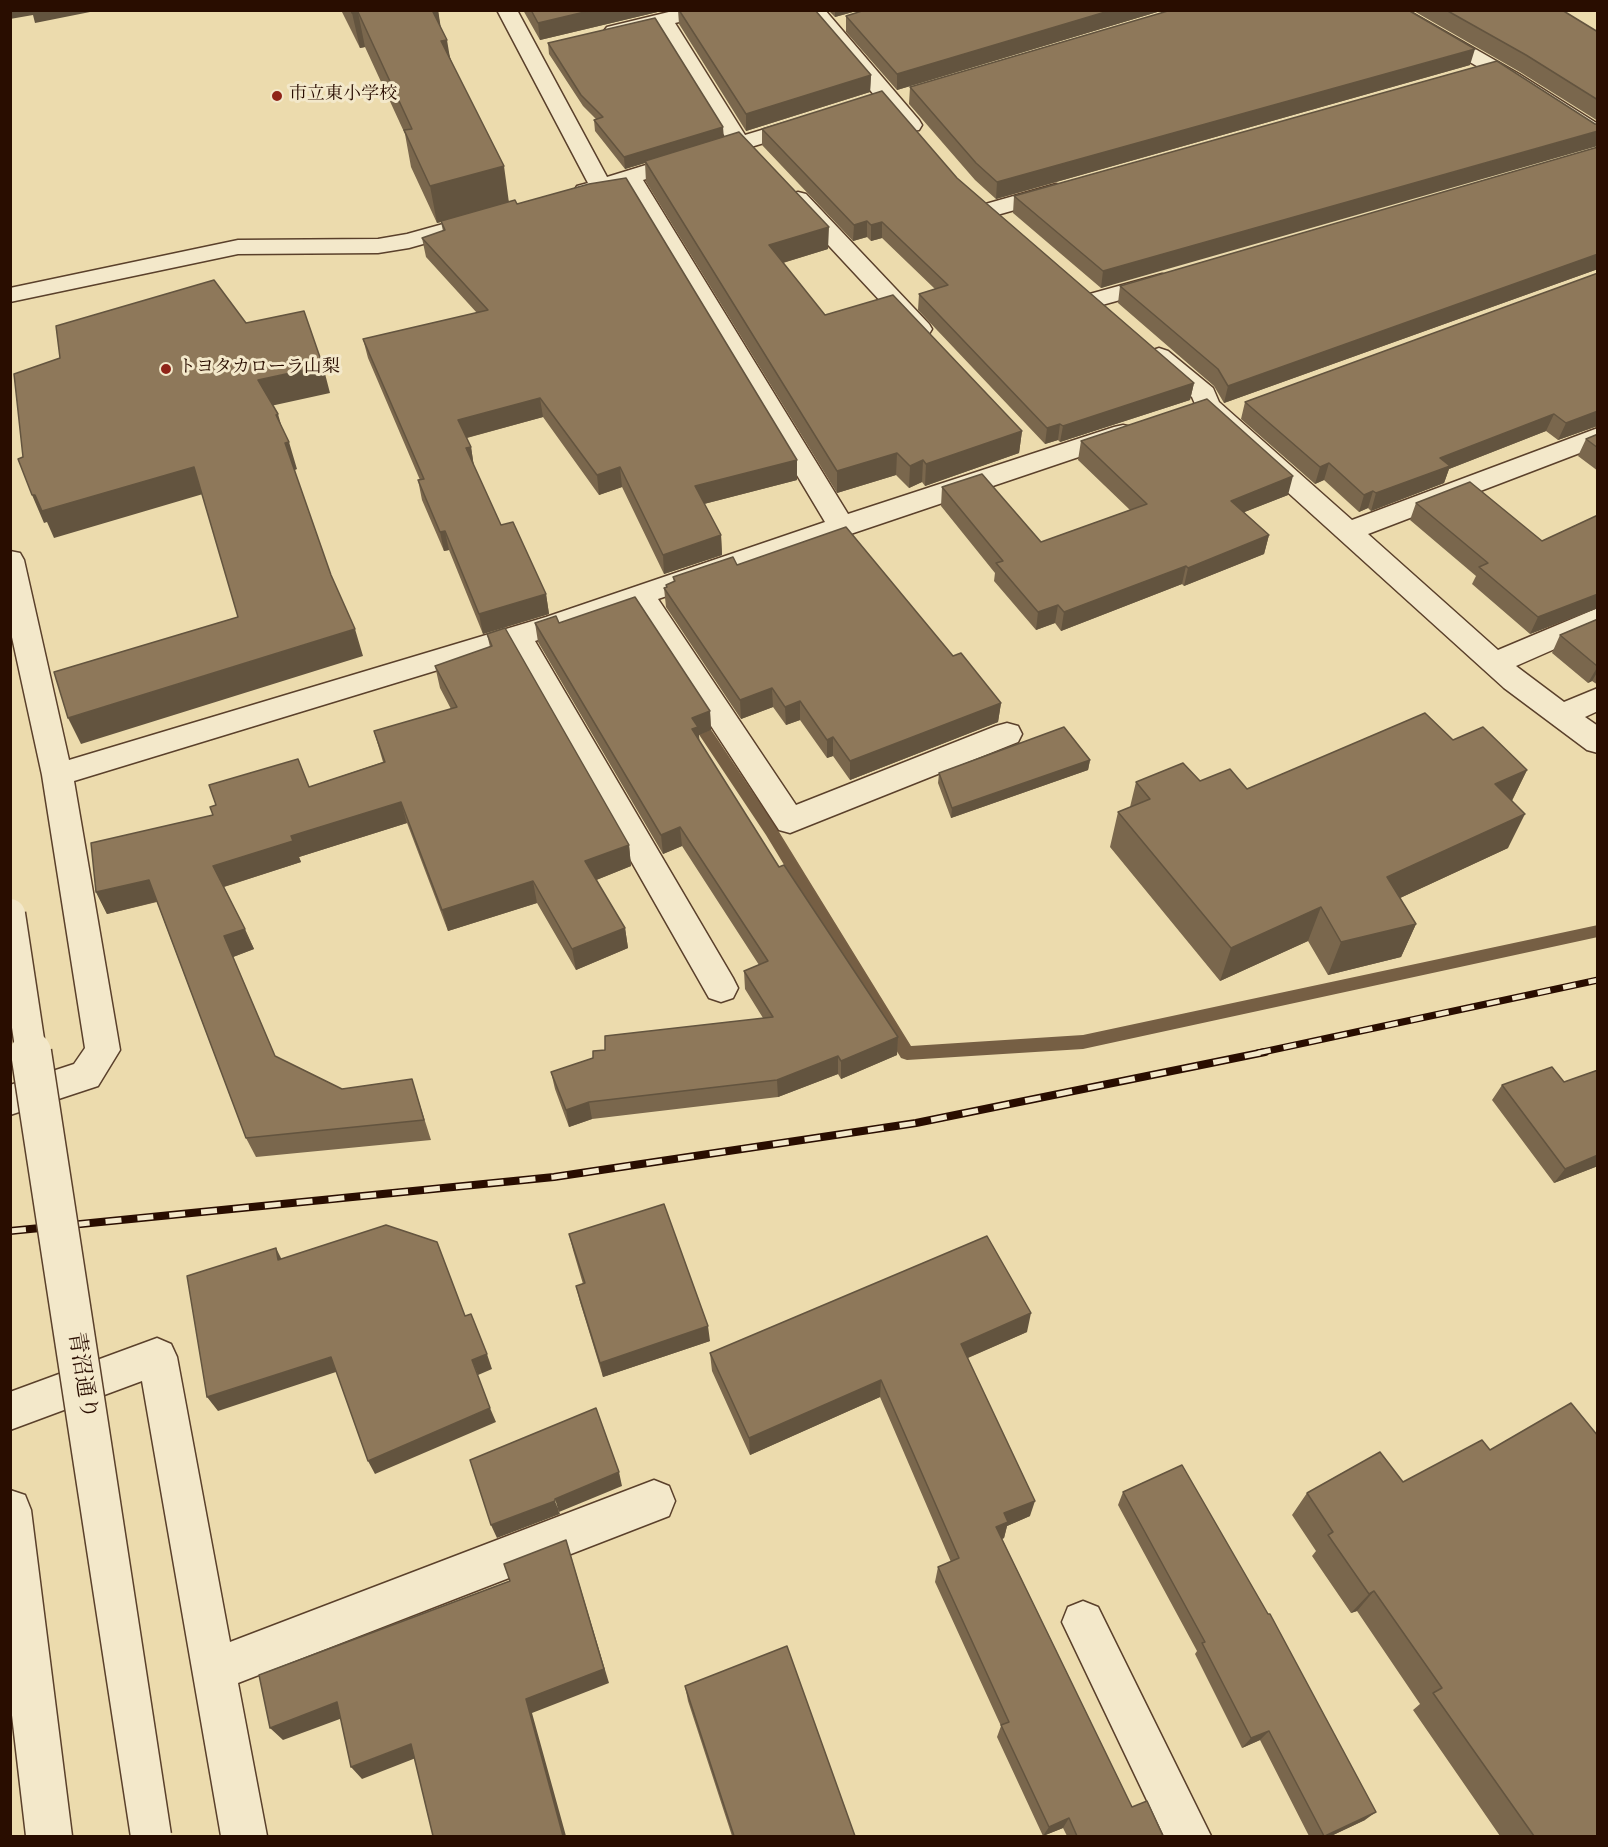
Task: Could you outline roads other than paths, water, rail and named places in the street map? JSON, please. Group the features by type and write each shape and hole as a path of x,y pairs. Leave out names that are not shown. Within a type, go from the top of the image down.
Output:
{"street":[{"path":"507,10 601,187"},
{"path":"596,36 706,10"},
{"path":"814,10 927,144"},
{"path":"1392,10 1494,68 1598,134"},
{"path":"663,20 749,149"},
{"path":"829,28 850,22"},
{"path":"529,51 551,46"},
{"path":"1471,75 1494,68"},
{"path":"865,104 912,94"},
{"path":"567,196 749,149 821,118"},
{"path":"630,178 841,526"},
{"path":"785,185 938,348"},
{"path":"990,210 1070,187"},
{"path":"10,295 238,247 378,246 410,241 488,219"},
{"path":"1113,316 1086,293 1186,274"},
{"path":"1140,339 1204,394 1213,410 1514,681 1598,742"},
{"path":"57,775 518,636 841,526 1034,451 1152,423"},
{"path":"1348,532 1598,436"},
{"path":"10,560 57,775 103,1050 86,1075 10,1100"},
{"path":"640,595 790,821 1007,734"},
{"path":"1495,663 1598,618"},
{"path":"518,636 721,988"},
{"path":"1561,715 1598,699"},
{"name":"青沼通り","path":"10,914 151,1836"},
{"path":"10,1411 158,1357 244,1836"},
{"path":"214,1670 654,1501"},
{"path":"10,1510 50,1836"},
{"path":"1083,1622 1188,1836"}],"waterway":[{"path":"695,717 771,831 907,1053 1083,1042 1598,931"}],"railway":[{"path":"1258,1053 1598,980"},
{"path":"10,1231 554,1177 916,1123 1265,1052"}],"place":[{"name":"市立東小学校","path":"277,96"},
{"name":"トヨタカローラ山梨","path":"166,369"}]}
